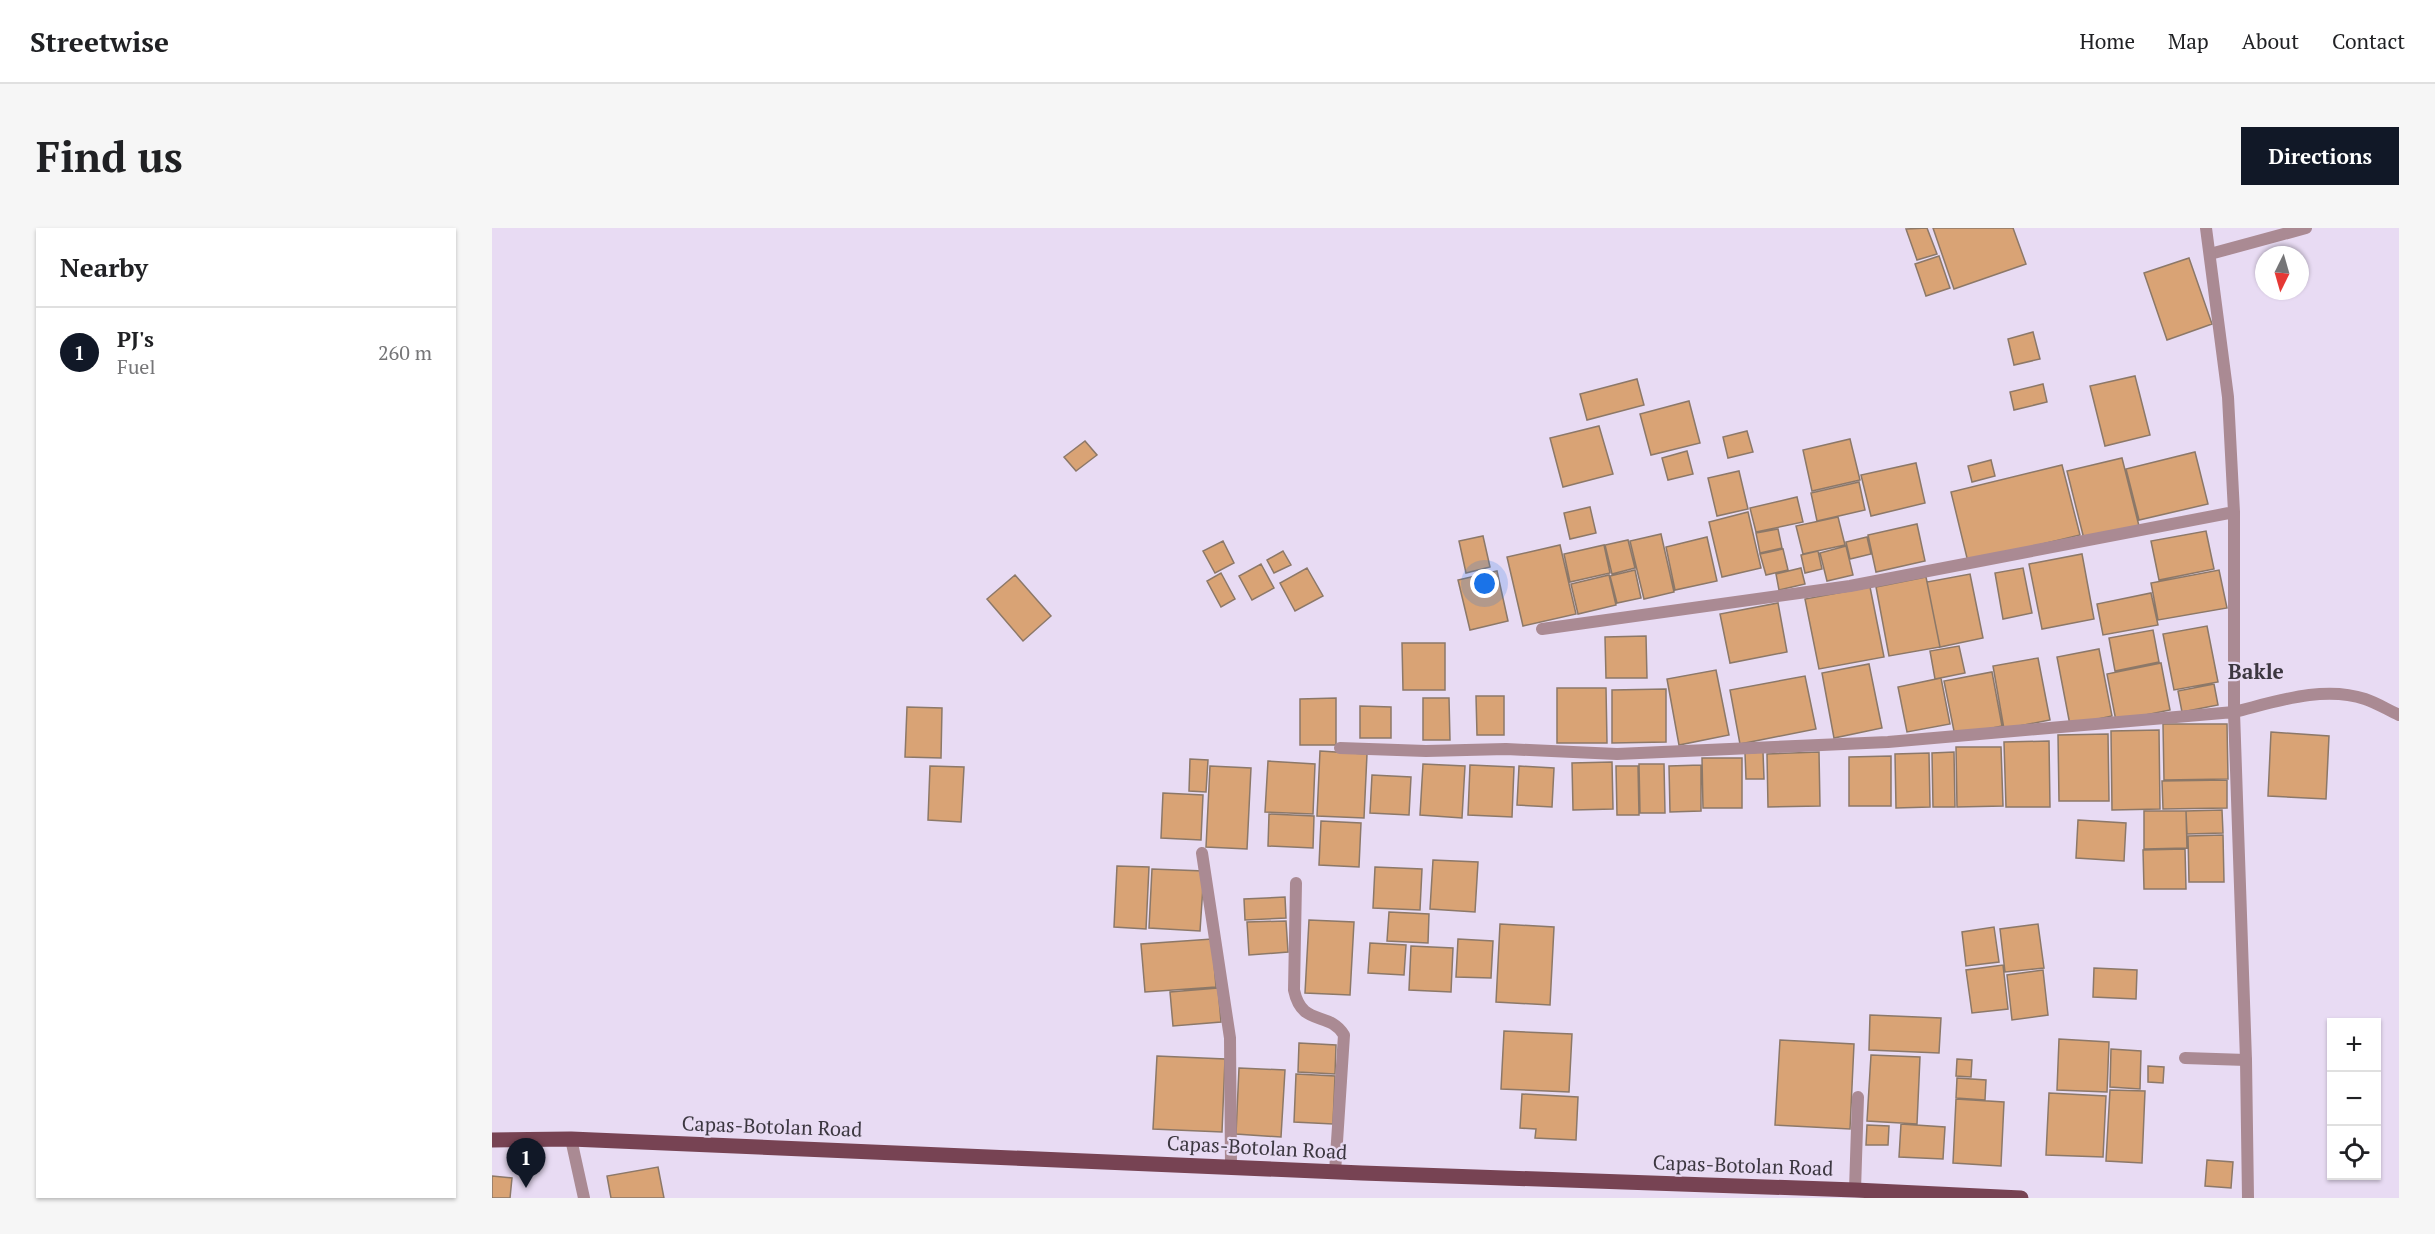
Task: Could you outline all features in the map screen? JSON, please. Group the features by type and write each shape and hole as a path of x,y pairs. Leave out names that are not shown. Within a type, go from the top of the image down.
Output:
{"main road":[{"name":"Capas-Botolan Road","path":"492,1140 571,1139 1335,1172 1855,1190 1888,1195 2020,1198"}],"street":[{"path":"2206,228 2228,397 2234,512 2234,712 2246,1060 2248,1198"},
{"path":"2210,254 2306,228"},
{"path":"1542,629 1850,586 2234,512"},
{"path":"1340,748 1426,751 1506,749 1617,754 1888,742 2234,712 2307,695 2340,694 2365,699 2399,715"},
{"path":"1203,853 1230,1038 1231,1167"},
{"path":"1296,883 1294,990 1297,1003 1306,1014 1338,1026 1344,1035 1335,1172"},
{"path":"2185,1058 2246,1060"},
{"path":"1855,1190 1858,1097"},
{"path":"571,1139 584,1198"}],"building":[{"path":"1927,228 1937,254 1917,260 1906,229"},
{"path":"1933,228 2013,228 2026,264 1954,289"},
{"path":"1939,256 1950,288 1926,296 1915,264"},
{"path":"2189,258 2212,324 2167,340 2144,273"},
{"path":"2033,332 2040,359 2014,365 2008,339"},
{"path":"2135,376 2150,435 2105,446 2090,386"},
{"path":"1637,379 1644,405 1587,420 1580,394"},
{"path":"2043,384 2047,402 2014,410 2010,392"},
{"path":"1689,401 1700,443 1651,455 1640,414"},
{"path":"1599,426 1613,474 1563,487 1550,438"},
{"path":"1747,431 1753,452 1728,458 1723,437"},
{"path":"1850,439 1860,480 1812,491 1803,450"},
{"path":"1085,441 1097,455 1076,471 1064,457"},
{"path":"1687,451 1693,474 1668,480 1662,458"},
{"path":"2195,452 2208,504 2139,520 2126,469"},
{"path":"2122,458 2139,526 2084,539 2067,471"},
{"path":"1991,460 1995,476 1972,482 1968,466"},
{"path":"1916,463 1925,503 1871,516 1861,475"},
{"path":"2062,465 2080,535 1968,562 1951,492"},
{"path":"1739,471 1748,509 1717,516 1708,478"},
{"path":"1859,482 1865,510 1817,521 1811,493"},
{"path":"1797,497 1803,522 1756,532 1750,508"},
{"path":"1590,507 1596,533 1570,539 1564,513"},
{"path":"1748,512 1761,568 1722,577 1709,522"},
{"path":"1838,517 1845,545 1803,554 1796,526"},
{"path":"1917,524 1925,561 1876,572 1868,535"},
{"path":"1778,529 1782,548 1760,553 1756,533"},
{"path":"2206,531 2214,569 2159,580 2151,541"},
{"path":"1661,534 1674,592 1644,599 1630,541"},
{"path":"1483,536 1490,567 1466,573 1459,541"},
{"path":"1707,537 1717,581 1675,590 1666,547"},
{"path":"1867,537 1871,554 1850,559 1846,542"},
{"path":"1628,540 1635,568 1612,574 1605,545"},
{"path":"1223,541 1234,563 1215,573 1203,551"},
{"path":"1560,545 1576,614 1523,626 1507,557"},
{"path":"1604,545 1610,573 1570,582 1564,554"},
{"path":"1846,546 1853,575 1827,581 1820,553"},
{"path":"1783,549 1788,570 1766,575 1760,554"},
{"path":"1283,551 1291,565 1274,573 1267,560"},
{"path":"1818,551 1822,569 1805,573 1801,555"},
{"path":"2082,554 2094,619 2042,629 2029,564"},
{"path":"1261,564 1274,588 1252,600 1239,576"},
{"path":"1307,568 1323,596 1295,611 1280,583"},
{"path":"1801,568 1805,584 1779,590 1776,574"},
{"path":"2023,568 2032,613 2003,619 1995,573"},
{"path":"1635,570 1641,598 1617,603 1610,576"},
{"path":"2219,570 2227,608 2158,620 2151,583"},
{"path":"1497,571 1508,621 1470,630 1458,580"},
{"path":"1221,573 1235,599 1221,607 1207,581"},
{"path":"1970,574 1983,638 1940,647 1927,582"},
{"path":"1015,575 1051,616 1023,641 987,599"},
{"path":"1609,575 1616,605 1578,614 1571,584"},
{"path":"1926,577 1940,647 1889,656 1876,587"},
{"path":"1870,587 1884,657 1819,669 1805,599"},
{"path":"2151,593 2158,625 2103,635 2097,604"},
{"path":"1778,603 1787,652 1730,663 1720,614"},
{"path":"2207,626 2218,682 2174,690 2163,634"},
{"path":"2153,630 2159,662 2115,671 2109,638"},
{"path":"1646,636 1647,678 1606,678 1605,637"},
{"path":"1402,643 1445,643 1445,690 1403,690"},
{"path":"1959,646 1965,673 1935,679 1930,651"},
{"path":"2099,649 2112,716 2070,725 2057,657"},
{"path":"2038,658 2050,720 2004,729 1993,666"},
{"path":"2161,663 2170,710 2116,721 2107,674"},
{"path":"1869,664 1882,728 1834,738 1822,673"},
{"path":"1716,670 1729,735 1679,745 1667,679"},
{"path":"1992,672 2002,726 1955,736 1944,681"},
{"path":"1805,676 1816,729 1740,744 1730,690"},
{"path":"1941,678 1950,724 1907,732 1898,687"},
{"path":"2214,684 2218,705 2182,712 2178,691"},
{"path":"1557,688 1606,688 1607,743 1557,743"},
{"path":"1666,689 1666,742 1612,743 1612,690"},
{"path":"1476,696 1504,696 1504,735 1477,735"},
{"path":"1336,698 1336,745 1300,745 1300,699"},
{"path":"1423,698 1449,698 1450,740 1423,740"},
{"path":"1360,706 1391,707 1391,738 1360,738"},
{"path":"907,707 942,708 941,758 905,757"},
{"path":"2163,724 2227,724 2228,779 2164,780"},
{"path":"2159,730 2160,809 2112,810 2111,731"},
{"path":"2271,732 2329,736 2326,799 2268,796"},
{"path":"2108,734 2109,801 2059,801 2058,735"},
{"path":"2049,741 2050,807 2006,807 2004,742"},
{"path":"1956,747 2001,747 2003,806 1957,807"},
{"path":"1320,751 1367,754 1364,818 1317,816"},
{"path":"1763,752 1764,779 1746,779 1745,753"},
{"path":"1819,752 1820,806 1768,807 1767,754"},
{"path":"1954,752 1955,807 1933,807 1932,753"},
{"path":"1929,753 1930,807 1896,808 1895,754"},
{"path":"1891,756 1891,806 1849,806 1849,757"},
{"path":"1702,758 1742,758 1742,808 1703,808"},
{"path":"1190,759 1208,760 1206,792 1189,791"},
{"path":"1268,761 1315,764 1313,814 1265,812"},
{"path":"1612,762 1613,809 1573,810 1572,763"},
{"path":"1423,764 1465,766 1462,818 1420,815"},
{"path":"1639,764 1664,764 1665,813 1640,813"},
{"path":"1470,765 1514,767 1512,817 1468,815"},
{"path":"1701,765 1701,811 1670,812 1669,766"},
{"path":"930,766 964,767 961,822 928,820"},
{"path":"1210,766 1251,768 1247,849 1206,847"},
{"path":"1519,766 1554,768 1552,807 1517,805"},
{"path":"1616,766 1638,766 1639,815 1617,815"},
{"path":"1372,775 1411,777 1409,815 1370,813"},
{"path":"2227,780 2227,808 2163,809 2162,781"},
{"path":"1163,793 1203,795 1201,840 1161,838"},
{"path":"2222,810 2223,833 2187,834 2186,811"},
{"path":"2144,811 2186,811 2187,848 2144,849"},
{"path":"1269,814 1314,816 1313,848 1268,846"},
{"path":"2078,820 2126,823 2124,861 2076,858"},
{"path":"1321,821 1361,823 1359,867 1319,865"},
{"path":"2223,835 2224,882 2189,882 2188,836"},
{"path":"2185,849 2186,889 2144,889 2143,850"},
{"path":"1433,860 1478,862 1475,912 1430,909"},
{"path":"1117,866 1149,867 1146,929 1114,927"},
{"path":"1375,867 1422,869 1420,910 1373,908"},
{"path":"1152,869 1204,871 1200,931 1149,928"},
{"path":"1285,897 1286,918 1245,920 1244,899"},
{"path":"1389,912 1429,914 1428,943 1387,941"},
{"path":"1309,920 1354,922 1350,995 1305,993"},
{"path":"1286,921 1288,952 1249,955 1247,922"},
{"path":"1500,924 1554,927 1550,1005 1496,1002"},
{"path":"2038,924 2044,968 2005,972 2000,929"},
{"path":"1994,927 1999,962 1966,966 1962,932"},
{"path":"1212,939 1216,987 1145,992 1141,944"},
{"path":"1458,939 1493,941 1491,978 1456,977"},
{"path":"1370,943 1406,945 1404,975 1368,973"},
{"path":"1411,946 1453,948 1451,992 1409,990"},
{"path":"2003,965 2008,1009 1972,1013 1966,970"},
{"path":"2094,968 2137,970 2136,999 2093,997"},
{"path":"2043,970 2048,1015 2012,1020 2007,975"},
{"path":"1218,988 1221,1022 1173,1026 1170,992"},
{"path":"1870,1015 1941,1018 1939,1053 1869,1050"},
{"path":"1504,1031 1572,1034 1569,1092 1501,1089"},
{"path":"2059,1039 2109,1042 2107,1092 2057,1090"},
{"path":"1780,1040 1854,1044 1850,1129 1775,1125"},
{"path":"1299,1043 1336,1045 1335,1074 1298,1072"},
{"path":"2111,1049 2141,1051 2140,1089 2110,1087"},
{"path":"1871,1055 1920,1057 1917,1124 1867,1121"},
{"path":"1157,1056 1225,1059 1222,1132 1153,1129"},
{"path":"1957,1059 1972,1060 1971,1077 1956,1076"},
{"path":"2148,1066 2164,1067 2163,1083 2148,1082"},
{"path":"1239,1068 1285,1070 1281,1137 1236,1134"},
{"path":"1296,1074 1335,1076 1333,1124 1294,1122"},
{"path":"1957,1078 1986,1080 1985,1100 1956,1098"},
{"path":"2110,1090 2145,1091 2142,1163 2106,1161"},
{"path":"2049,1093 2106,1096 2103,1157 2046,1155"},
{"path":"1522,1094 1578,1097 1576,1140 1535,1138 1536,1129 1520,1128"},
{"path":"1956,1099 2004,1102 2001,1166 1953,1163"},
{"path":"1901,1124 1945,1127 1943,1159 1899,1157"},
{"path":"1867,1125 1889,1126 1888,1145 1866,1145"},
{"path":"2207,1160 2233,1162 2231,1188 2205,1186"},
{"path":"658,1167 664,1198 611,1198 607,1176"},
{"path":"492,1176 512,1178 510,1198 492,1198"}],"place":[{"name":"PJ's","path":"526,1188"}],"district":[{"name":"Bakle","path":"2256,671"}]}
